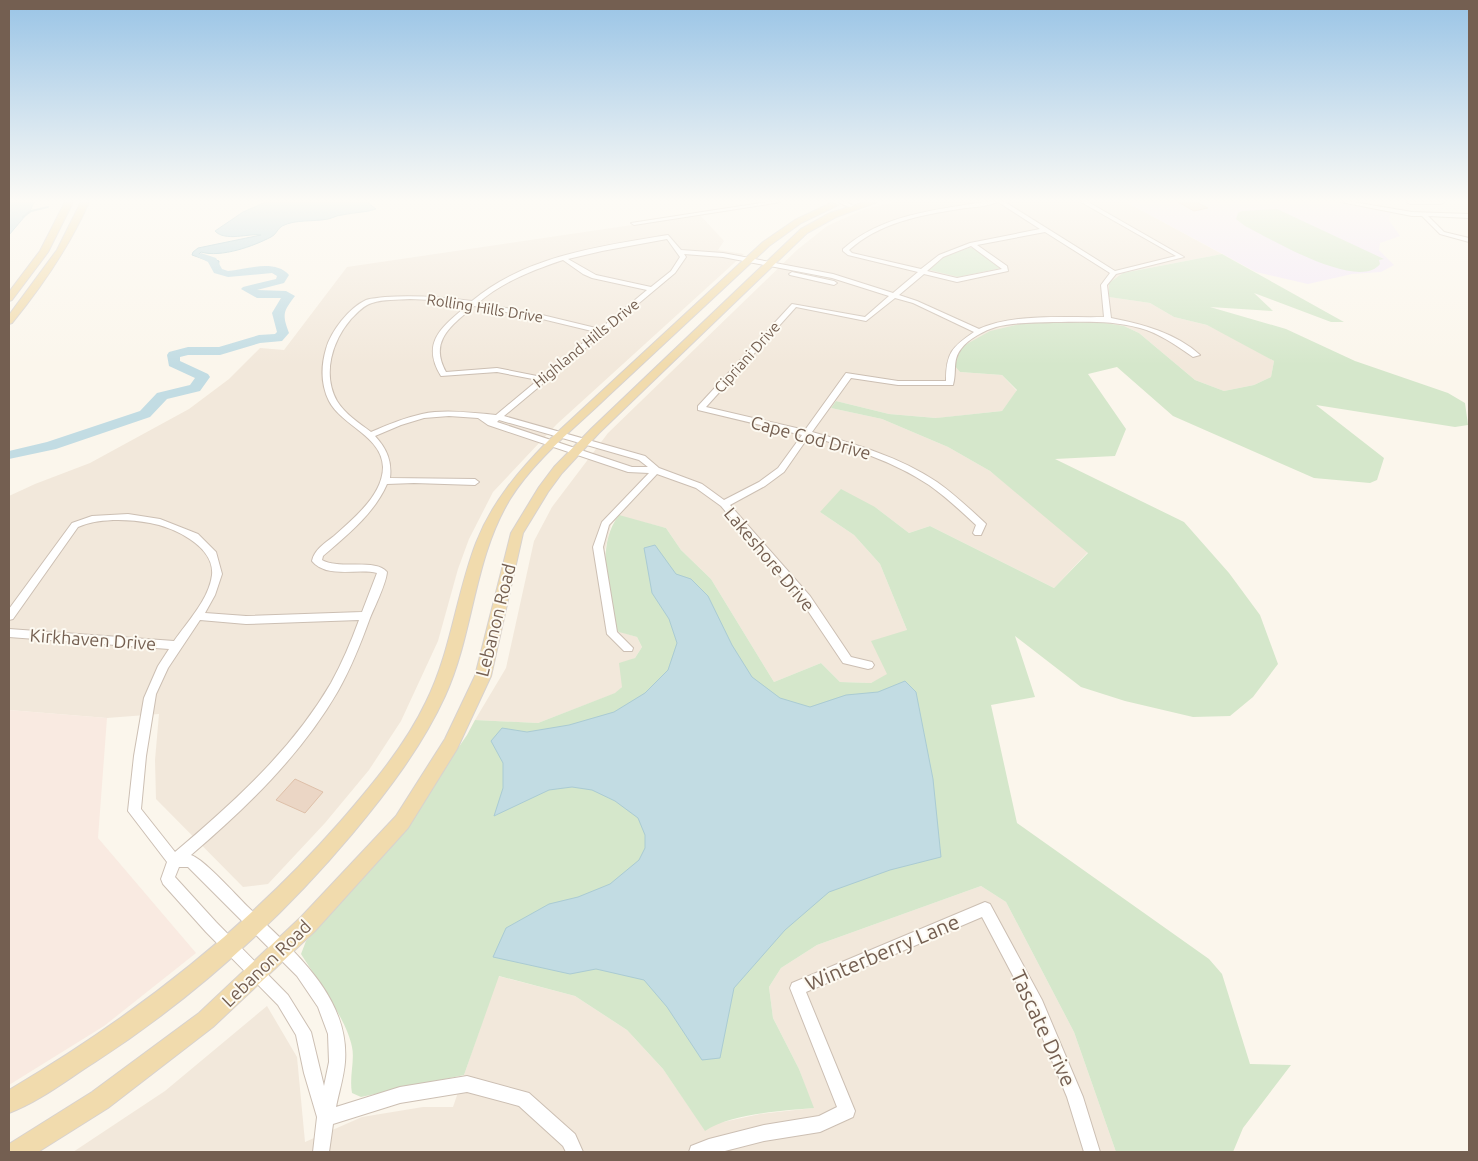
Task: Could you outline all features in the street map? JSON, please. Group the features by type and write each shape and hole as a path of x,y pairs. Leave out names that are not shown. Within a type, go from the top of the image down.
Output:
{"main road":[{"path":"9,298 41,256"},
{"path":"9,320 58,256"},
{"name":"Lebanon Road","path":"9,1102 62,1072 170,995 274,908 335,843 390,775 426,716 451,662 480,551 499,508 522,474 556,439 754,256"},
{"name":"Lebanon Road","path":"17,1152 100,1100 206,1020 308,924 402,822 451,744 482,676 517,533 543,490 580,447 777,256"}],"street":[{"path":"542,379 497,370 444,374 437,364 434,348 440,335 452,321 496,287 518,275 569,256"},
{"name":"Highland Hills Drive","path":"494,420 672,272 680,256"},
{"path":"696,256 767,265 811,279 853,284 896,295 979,332"},
{"path":"866,256 957,280 1006,270 1005,267 989,256"},
{"path":"896,295 941,256"},
{"path":"1087,256 1114,273"},
{"path":"1108,319 1104,285 1114,273 1181,258 1178,256"},
{"path":"563,258 594,277 652,289"},
{"name":"Cipriani Drive","path":"701,408 794,305 866,319 896,295"},
{"name":"Rolling Hills Drive","path":"369,436 344,414 334,402 329,390 326,364 334,338 345,322 368,302 416,297 439,298 514,310 601,331"},
{"path":"724,504 762,484 781,470 849,375 898,383 950,383 950,367 953,355 960,345 992,326 1016,321 1108,319 1144,327 1166,337 1196,355"},
{"name":"Cape Cod Drive","path":"701,408 848,445 916,473 958,501 981,524 978,533"},
{"name":"Lakeshore Drive","path":"369,436 398,423 424,416 449,414 481,417 580,447 630,470 656,470"},
{"path":"325,1118 303,1032 283,1000 168,879 174,861 256,788 305,730 334,688 355,646 382,572 378,569 330,566 317,561 318,555 366,511 385,481 387,467 383,452 369,436"},
{"name":"Lakeshore Drive","path":"580,447 642,458 656,470 699,486 724,504 806,599 847,660 868,665"},
{"path":"628,648 612,634 598,547 605,524 656,470"},
{"path":"385,481 475,482"},
{"path":"9,616 75,525 87,519 153,520 198,538 208,547 214,557 217,568 212,594 159,671 151,691 137,770 134,811 174,861 191,862 302,971 324,1002 336,1034 337,1062 325,1118 322,1152"},
{"path":"198,616 246,620 365,616"},
{"name":"Kirkhaven Drive","path":"9,633 177,645"},
{"name":"Winterberry Lane","path":"697,1152 709,1147 764,1133 820,1124 848,1111 797,988 985,909"},
{"name":"Tascate Drive","path":"985,909 1037,1005 1075,1097 1092,1152"},
{"path":"325,1118 400,1095 467,1084 523,1099 569,1140 575,1152"}],"shaded area":[{"path":"420,256 742,256 557,424 493,492 469,539 458,569 438,641 401,721 369,770 325,823 268,884 243,887 156,799 155,760 159,714 107,718 9,710 9,496 90,463 189,409 229,379 260,348 284,350 347,267"},
{"path":"791,256 1211,256 1123,273 1110,297 1150,303 1174,317 1207,325 1274,361 1271,377 1254,385 1224,391 1195,380 1139,333 1124,326 965,345 959,352 956,365 960,372 1002,375 1017,391 1002,411 937,418 889,414 836,401 831,408 882,419 948,447 990,471 1088,552 1054,588 930,526 909,533 875,507 820,512 854,535 880,564 907,630 888,675 871,683 840,682 821,663 774,682 711,579 681,550 666,528 619,516 611,525 605,550 624,633 637,637 642,647 635,658 625,663 622,687 616,693 538,723 475,720 506,668 534,541 552,507 608,433"},
{"path":"1227,256 1385,256 1394,265 1381,272 1352,274 1308,284 1256,272"},
{"path":"9,710 107,718 98,838 196,953 104,1026 9,1085"},
{"path":"981,886 1006,902 1074,1032 1116,1152 73,1152 165,1091 267,1006 297,1057 305,1142 362,1117 423,1107 453,1107 498,976 575,996 627,1030 663,1069 705,1130 714,1124 760,1114 813,1108 799,1069 773,1018 769,987 781,968 817,945"}],"green space":[{"path":"945,256 984,256 1001,268 958,277 930,270"},
{"path":"1211,256 1226,256 1344,322 1331,322 1254,293 1273,311 1210,307 1286,329 1355,361 1448,393 1465,403 1468,425 1455,427 1316,405 1384,458 1377,480 1370,483 1314,478 1173,416 1117,367 1088,374 1126,429 1115,456 1055,459 1184,522 1229,573 1260,615 1278,664 1253,697 1230,716 1193,717 1125,701 1081,687 1015,636 1035,697 991,705 1017,823 1209,959 1222,974 1250,1064 1291,1065 1243,1128 1233,1152 1116,1152 1074,1032 1006,902 981,886 817,945 781,968 769,987 773,1018 799,1069 814,1108 742,1117 728,1120 705,1131 663,1069 627,1030 575,996 499,976 464,1075 361,1097 352,1093 353,1052 349,1036 330,999 301,954 306,941 376,864 409,820 467,735 475,720 538,723 615,693 622,687 619,663 635,658 642,647 637,637 619,632 616,629 610,600 606,570 607,541 619,515 666,528 681,550 711,579 774,682 821,663 840,682 871,683 887,674 871,641 907,630 880,564 854,535 820,512 841,489 875,507 909,533 930,526 1054,588 1088,553 990,471 948,447 882,419 831,408 836,401 889,414 936,418 1002,411 1017,390 1002,375 960,372 955,366 959,352 965,345 990,331 1029,322 1093,321 1124,326 1139,333 1195,380 1224,391 1254,385 1271,377 1274,361 1207,325 1174,317 1150,303 1109,297 1109,283 1123,273"},
{"path":"1305,256 1378,256 1384,259 1379,260 1380,264 1369,271 1353,272"}],"water":[{"path":"195,256 205,256 219,261 218,271 209,261"},
{"path":"655,545 676,574 691,579 708,596 732,645 752,677 780,698 810,707 846,695 878,692 905,681 916,692 933,779 941,857 890,870 829,892 785,930 734,988 720,1058 702,1060 667,1007 644,980 596,969 570,974 493,957 506,928 549,904 578,897 610,884 639,860 645,848 645,835 638,818 615,801 592,790 572,787 549,790 494,816 503,788 503,763 491,741 502,728 527,732 569,725 614,712 645,693 668,670 677,643 669,619 652,593 644,548"}],"building":[{"path":"295,779 323,792 305,813 276,800"}],"waterway":[{"path":"9,455 51,446 145,414 162,396 195,388 203,377 174,363 173,355 188,351 220,351 259,339 278,338 283,333 278,313 281,305 289,296 286,294 257,295 247,289 280,281 283,275 274,269 228,274 218,271 212,260 201,256"}]}
